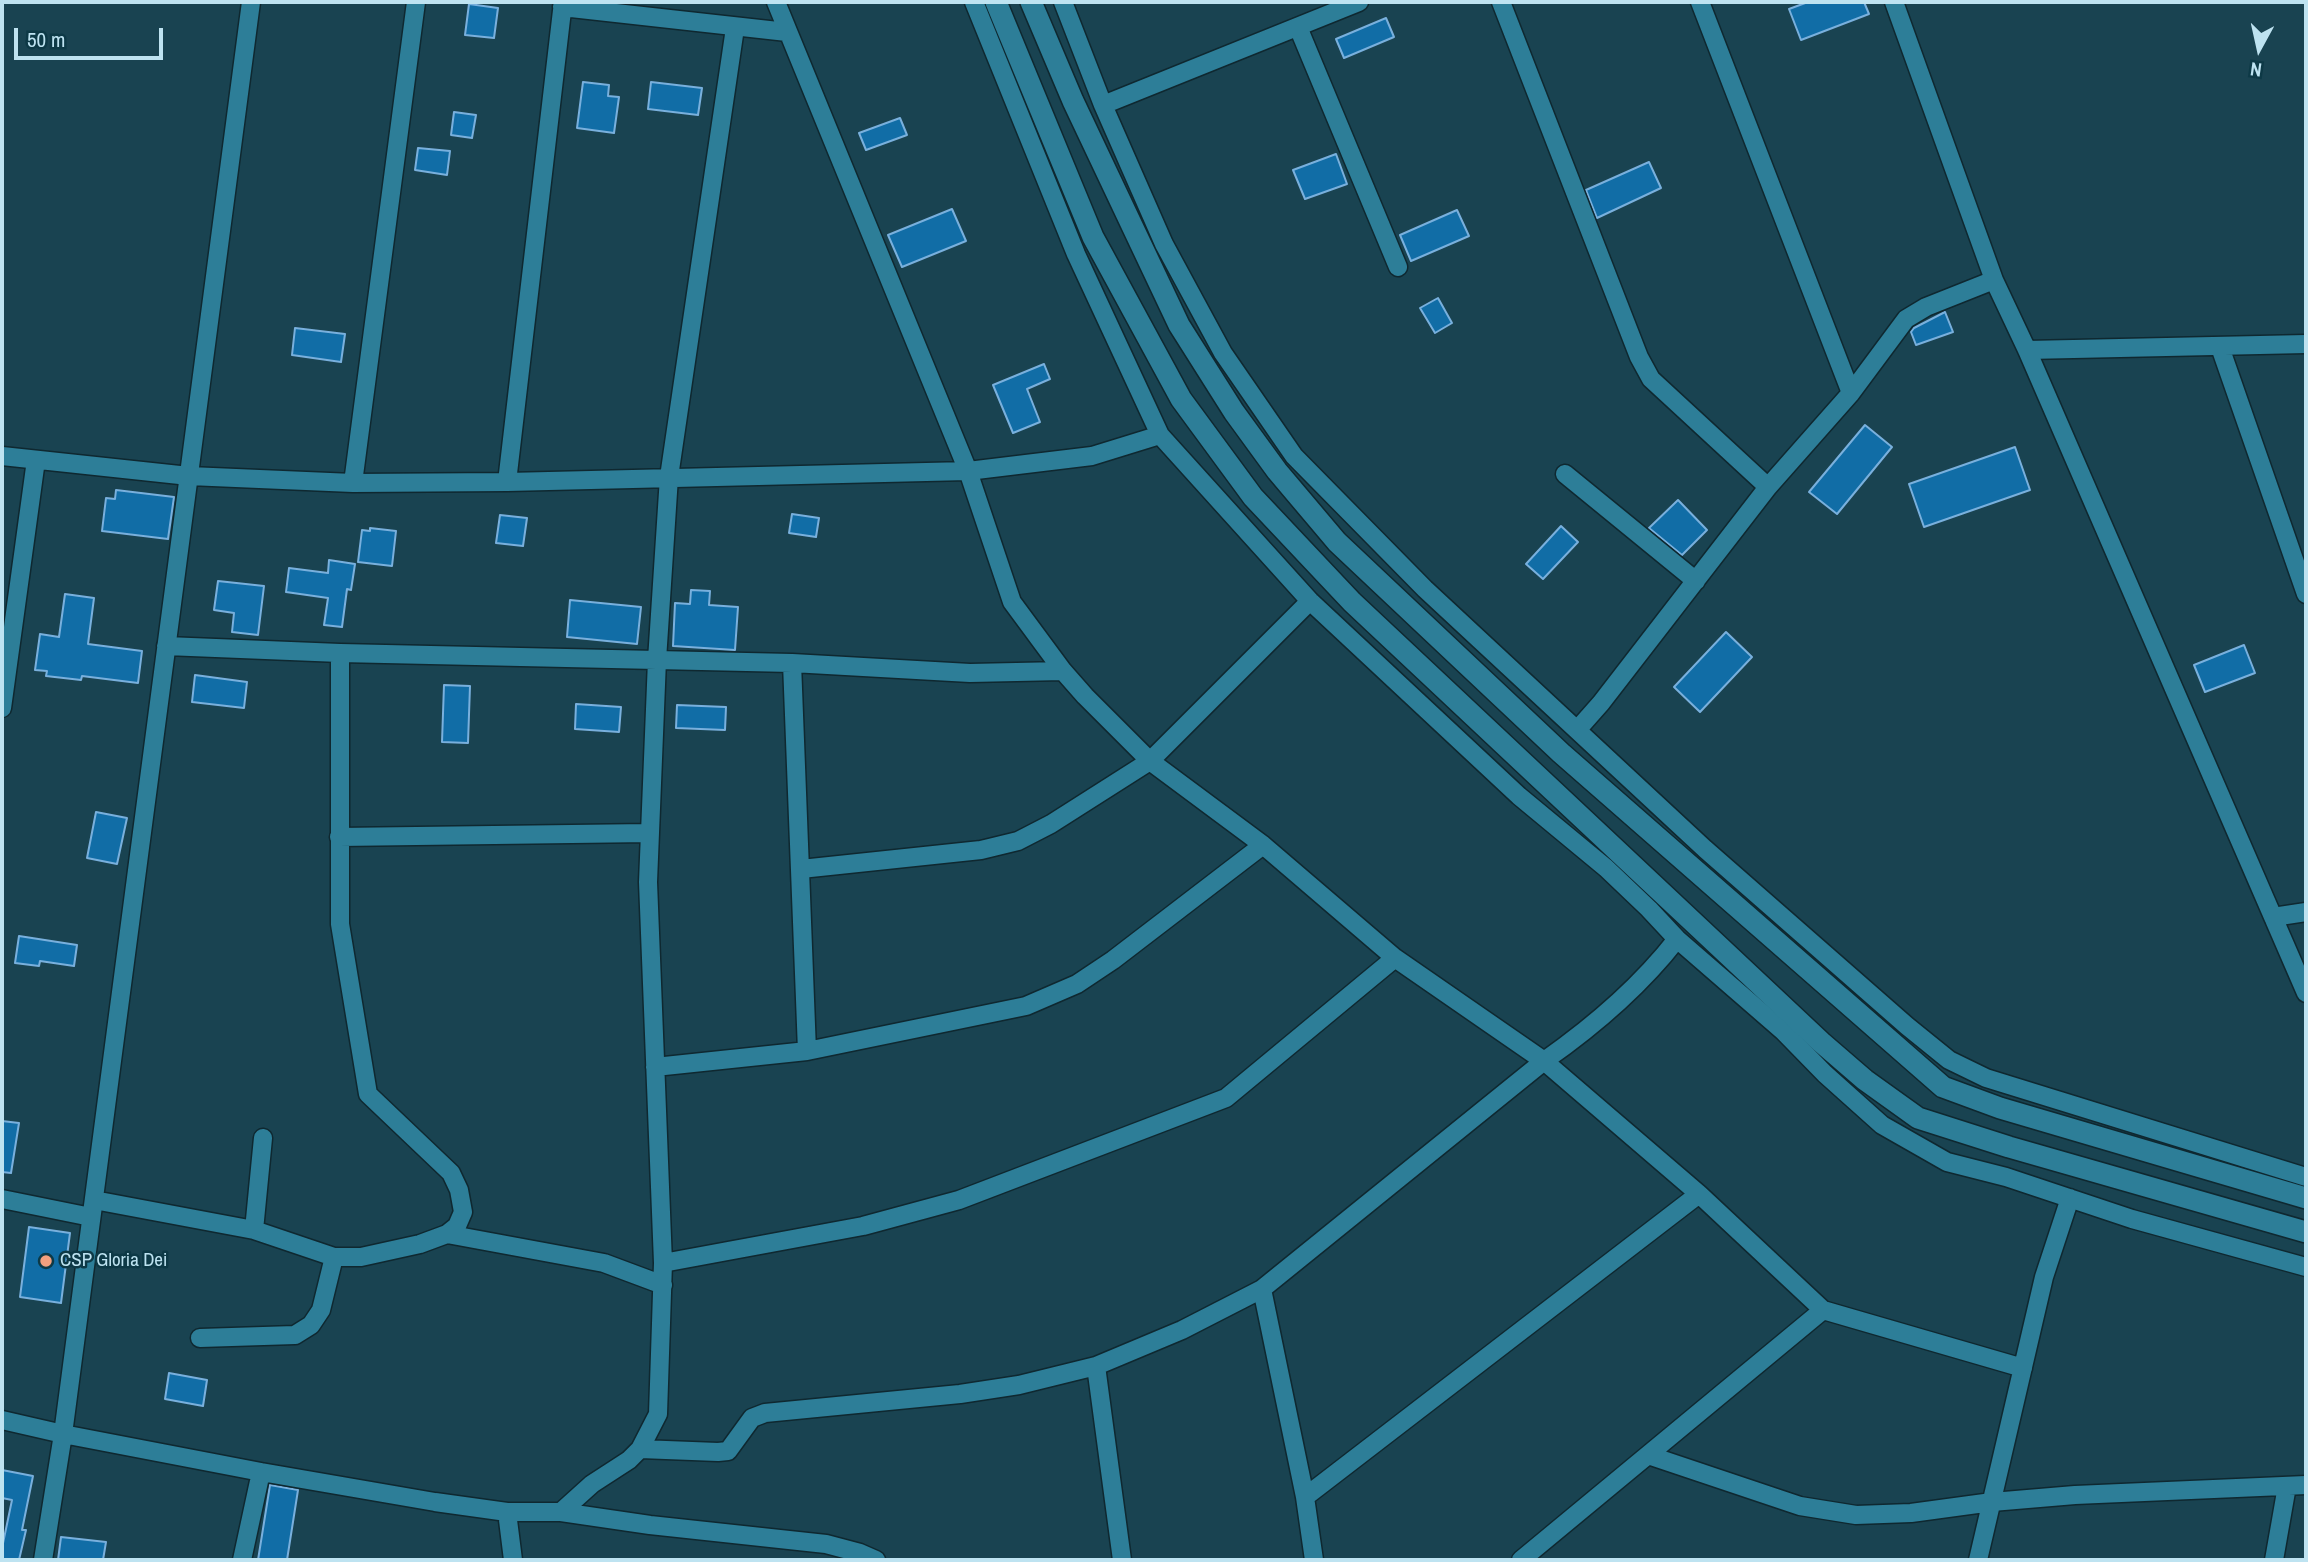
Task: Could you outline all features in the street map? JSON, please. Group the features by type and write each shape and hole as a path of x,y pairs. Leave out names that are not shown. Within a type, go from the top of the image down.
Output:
{"street":[{"path":"43,1560 63,1434 251,2"},
{"path":"353,483 416,2"},
{"path":"776,2 968,471 1012,601 1063,671 1085,696 1150,761 1263,845 1395,958 1544,1061 1699,1194 1823,1310 2023,1368"},
{"path":"974,2 1076,254 1160,435 1310,601 1519,796 1606,868 1677,939 1783,1031 1825,1074 1882,1125 1947,1162 2006,1177 2132,1219 2306,1267"},
{"path":"996,2 1093,237 1181,399 1253,497 1352,603 1821,1042 1865,1080 1918,1118 2009,1147 2306,1232"},
{"path":"1031,2 1073,101 1179,325 1234,412 1277,471 1337,542 1561,753 1943,1087 2000,1108 2306,1198"},
{"path":"1063,2 1103,105 1164,244 1217,341 1294,456 1424,589 1705,849 1949,1060 1986,1078 2306,1177"},
{"path":"1103,105 1359,2"},
{"path":"1501,2 1651,379 1768,487"},
{"path":"1700,2 1851,393"},
{"path":"1894,2 1994,280 2306,993"},
{"path":"507,482 562,5 735,28 788,32"},
{"path":"1298,27 1398,267"},
{"path":"561,1512 592,1483 629,1460 640,1449 658,1414 663,1262 648,882 657,660 669,477 735,28"},
{"path":"1578,729 1768,487 1851,393 1906,318 1926,307 1994,280"},
{"path":"2027,351 2306,344"},
{"path":"2220,347 2306,594"},
{"path":"2,456 189,476 353,483 507,482 968,471 1092,456 1160,435"},
{"path":"2,708 36,460"},
{"path":"1564,474 1696,581"},
{"path":"801,869 981,850 1018,841 1051,824 1150,761 1310,601"},
{"path":"166,646 340,653 792,663 970,673 1063,671"},
{"path":"2,1199 254,1230 334,1257 360,1257 420,1244 447,1234 457,1226 463,1212 459,1190 452,1173 368,1094 340,924 340,653"},
{"path":"792,663 807,1051"},
{"path":"339,837 649,833"},
{"path":"655,1067 807,1051 1026,1006 1064,989 1113,960 1263,845"},
{"path":"2273,916 2306,912"},
{"path":"640,1449 728,1451 752,1418 765,1413 960,1394 1019,1385 1096,1366 1182,1330 1262,1289 1544,1061 1586,1031 1628,995 1677,939"},
{"path":"663,1262 863,1226 959,1200 1226,1098 1395,958"},
{"path":"254,1230 263,1138"},
{"path":"1306,1497 1699,1194"},
{"path":"1978,1560 2045,1277 2070,1198"},
{"path":"447,1234 604,1263 663,1285"},
{"path":"200,1338 295,1335 311,1325 321,1310 334,1257"},
{"path":"1262,1289 1306,1497 1314,1560"},
{"path":"1521,1560 1823,1310"},
{"path":"1096,1366 1122,1560"},
{"path":"2,1420 261,1472 507,1512 561,1512 650,1525 826,1544 876,1560"},
{"path":"1648,1455 1800,1506 1856,1515 1911,1513 1992,1502 2076,1496 2306,1485"},
{"path":"242,1560 261,1472"},
{"path":"2274,1560 2287,1486"},
{"path":"507,1512 513,1560"}],"building":[{"path":"1808,2 1864,2 1869,14 1801,40 1789,9"},
{"path":"469,4 498,8 494,38 465,35"},
{"path":"1386,18 1394,37 1344,58 1336,39"},
{"path":"583,82 609,85 608,96 619,97 614,133 577,128"},
{"path":"651,82 702,88 698,115 648,109"},
{"path":"454,112 476,115 472,138 451,135"},
{"path":"900,118 907,135 866,150 859,133"},
{"path":"418,148 450,151 447,175 415,170"},
{"path":"1336,154 1347,184 1305,199 1293,170"},
{"path":"1649,162 1661,188 1597,218 1586,190"},
{"path":"952,209 966,241 902,267 888,235"},
{"path":"1457,210 1469,236 1411,261 1400,235"},
{"path":"1438,298 1452,323 1435,333 1420,308"},
{"path":"1945,312 1953,332 1916,345 1911,332 1914,328"},
{"path":"295,328 345,334 341,362 292,355"},
{"path":"1044,364 1050,379 1027,389 1040,422 1013,433 993,385"},
{"path":"1865,425 1892,447 1837,514 1809,492"},
{"path":"2015,447 2030,490 1924,527 1909,484"},
{"path":"116,490 174,497 168,539 102,531 106,498 115,499"},
{"path":"1678,500 1707,530 1682,555 1649,528"},
{"path":"792,514 819,518 816,537 789,533"},
{"path":"500,515 527,518 523,546 496,543"},
{"path":"1561,526 1578,542 1543,579 1526,564"},
{"path":"370,528 396,531 392,566 358,562 362,530 370,531"},
{"path":"329,560 355,564 351,590 347,589 342,627 324,625 328,598 286,592 289,568 328,573"},
{"path":"218,581 264,586 258,635 232,632 234,613 214,610"},
{"path":"691,590 710,591 709,605 738,607 735,650 673,646 675,603 690,604"},
{"path":"65,594 94,598 88,644 142,651 138,683 82,676 81,680 46,676 47,671 35,670 40,634 59,637"},
{"path":"570,600 641,607 637,644 567,637"},
{"path":"1726,632 1752,657 1700,712 1674,687"},
{"path":"2244,645 2255,673 2205,692 2194,665"},
{"path":"195,675 247,682 244,708 192,702"},
{"path":"444,685 470,686 468,743 442,742"},
{"path":"576,704 621,707 619,732 575,729"},
{"path":"677,705 726,707 725,730 676,728"},
{"path":"96,812 127,818 117,864 87,858"},
{"path":"19,936 77,945 74,966 40,961 39,966 15,963"},
{"path":"2,1121 19,1123 11,1173 2,1172"},
{"path":"29,1227 70,1233 61,1303 20,1297"},
{"path":"169,1373 207,1380 203,1406 165,1399"},
{"path":"2,1470 33,1476 19,1560 2,1560 12,1500 2,1498"},
{"path":"270,1485 298,1490 287,1560 258,1560"},
{"path":"61,1537 106,1542 103,1560 58,1560"}],"place":[{"name":"CSP Gloria Dei","path":"46,1261"}]}
